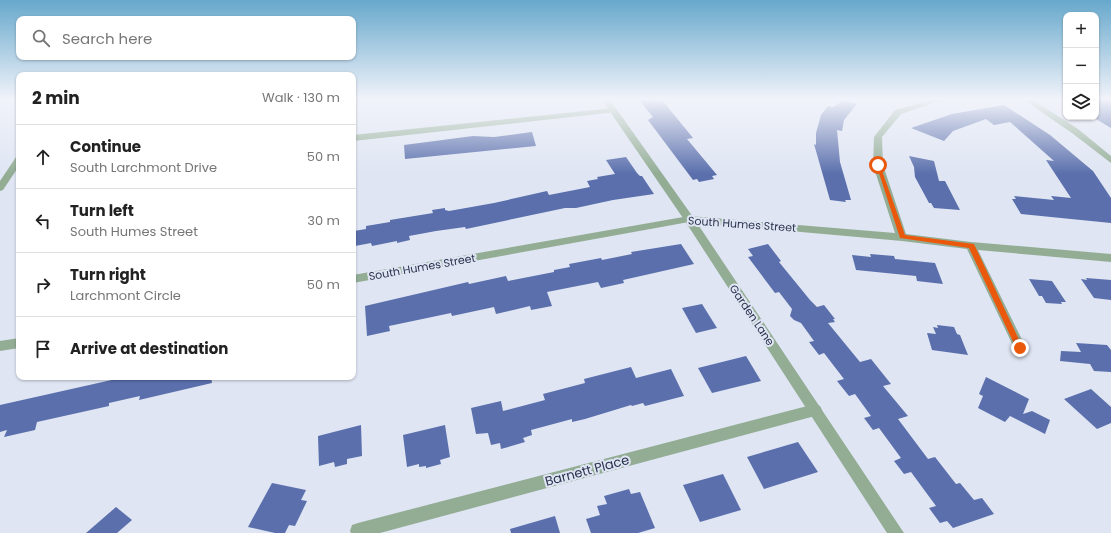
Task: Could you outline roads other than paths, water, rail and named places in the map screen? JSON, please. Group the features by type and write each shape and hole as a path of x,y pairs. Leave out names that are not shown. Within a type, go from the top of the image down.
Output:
{"street":[{"path":"356,138 455,125"},
{"name":"Garden Lane","path":"624,125 688,219 896,533"},
{"path":"888,125 878,137 878,165 902,237"},
{"path":"1065,125 1111,160"},
{"path":"0,188 14,172"},
{"name":"South Humes Street","path":"356,278 688,219 902,237 971,246 1111,258"},
{"path":"971,246 1020,348"},
{"path":"0,346 16,343"},
{"name":"Barnett Place","path":"358,531 815,410"}]}
